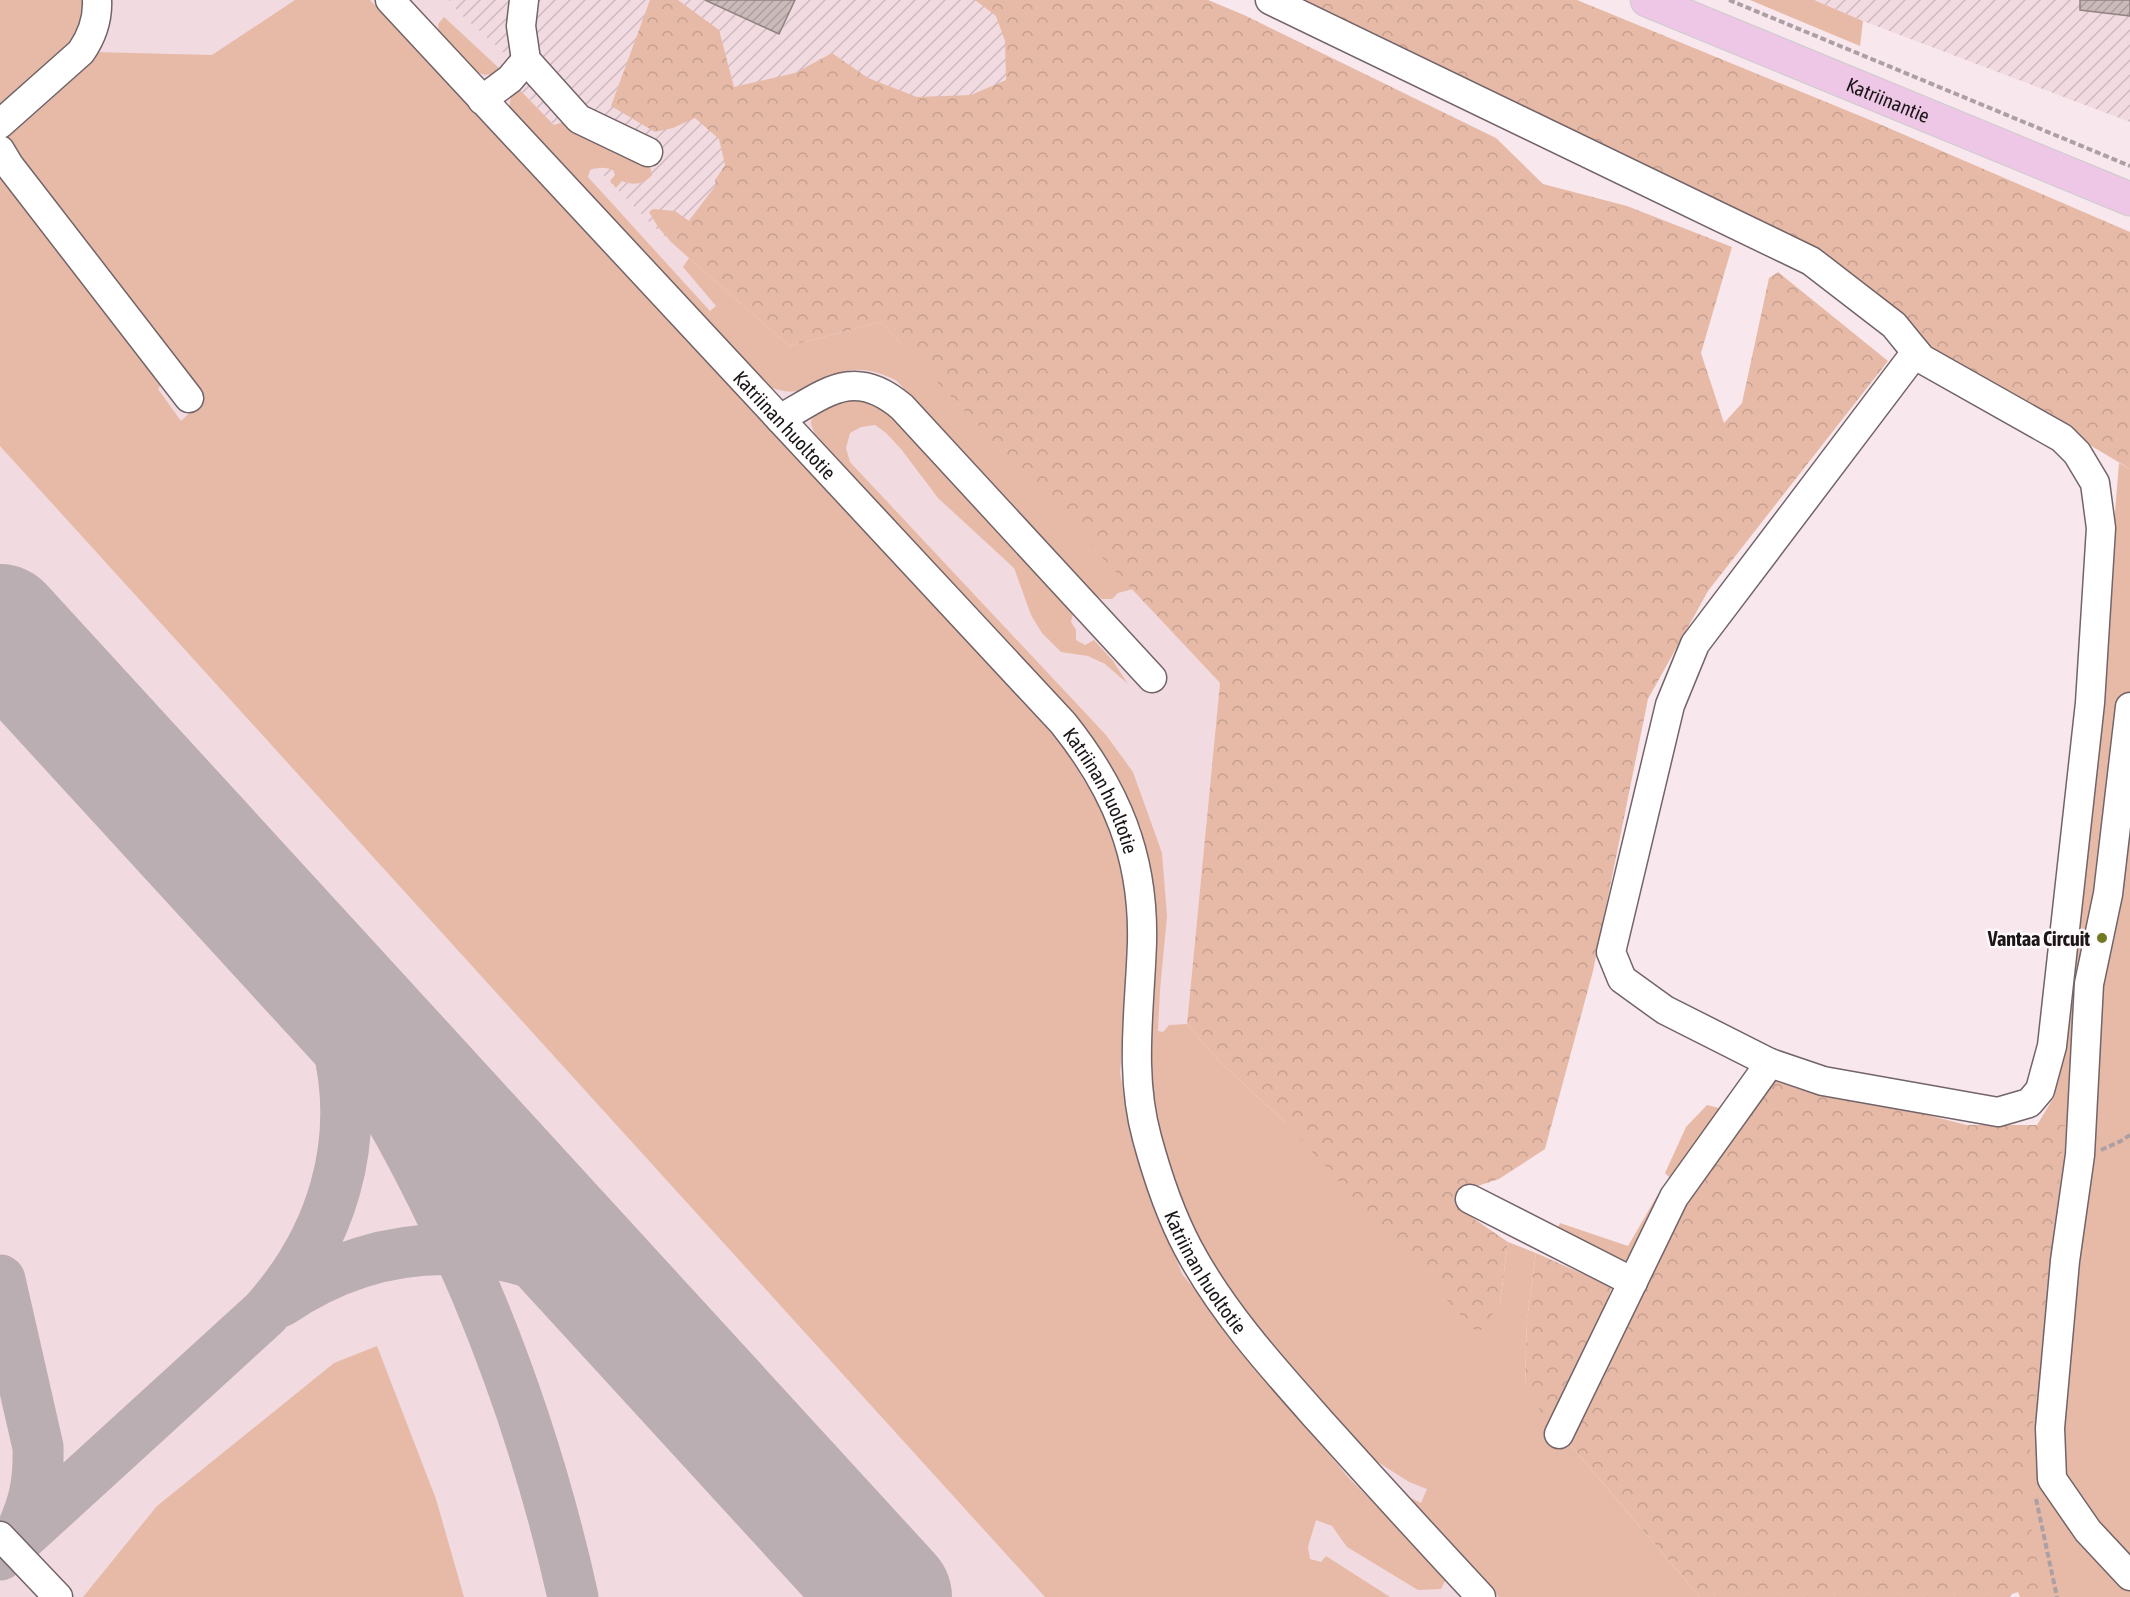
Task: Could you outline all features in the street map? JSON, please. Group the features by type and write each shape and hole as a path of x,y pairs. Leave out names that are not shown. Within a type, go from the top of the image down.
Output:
{"main road":[{"name":"Katriinantie","path":"1647,0 2130,199"}],"lane":[{"path":"0,124 81,52 91,38 97,0"},
{"name":"Katriinan huoltotie","path":"390,0 1063,723 1097,768 1129,838 1142,908 1136,1041 1136,1074 1141,1113 1162,1185 1187,1245 1204,1275 1238,1324 1270,1364 1481,1597"},
{"path":"482,99 518,69 525,0"},
{"path":"1270,0 1811,261 1894,324 1922,359 2062,438 2078,453 2095,483 2101,528 2090,703 2052,1046 2040,1090 2029,1103 1998,1112 1823,1081 1770,1063 1665,1010 1622,979 1611,952 1670,705 1695,644 1916,352"},
{"path":"518,69 579,119 648,152"},
{"path":"0,150 9,165 189,398"},
{"path":"780,419 844,386 870,387 888,395 902,407 1152,678"},
{"path":"2130,707 2108,894 2089,984 2080,1155 2061,1297 2050,1428 2052,1479 2088,1531 2130,1576"},
{"path":"1558,1434 1674,1197 1770,1063"},
{"path":"1470,1198 1632,1282"},
{"path":"0,1536 58,1597"}],"path":[{"path":"1729,0 2130,166"},
{"path":"2080,1155 2100,1150 2130,1135"},
{"path":"2036,1494 2057,1597"}],"shaded area":[{"path":"0,0 449,0 458,12 504,53 501,70 654,227 789,346 881,322 1220,683 1187,1024 1677,1597 0,1597"},
{"path":"449,0 1011,0 1040,108 729,198 672,243 501,70 504,53 458,12"},
{"path":"1814,0 2130,0 2130,122 1863,21"}],"green space":[{"path":"0,0 83,0 82,28 74,41 0,106"},
{"path":"295,0 370,0 1058,738 1112,826 1129,899 1120,1073 1133,1146 1182,1274 1347,1476 1447,1577 1441,1589 1418,1590 1347,1547 1332,1526 1316,1520 1308,1547 1310,1559 1321,1562 1326,1556 1390,1597 1045,1597 0,446 0,167 164,380 158,389 181,421 202,401 5,139 93,52 212,55"},
{"path":"650,0 678,0 719,30 734,87 795,73 832,53 868,78 917,97 971,95 1006,80 1005,41 996,16 975,0 1208,0 1244,15 1496,138 1543,184 1627,206 1732,247 1701,353 1724,423 1742,403 1769,278 1778,272 1888,361 1708,591 1648,699 1593,971 1545,1149 1499,1179 1459,1192 1464,1212 1508,1242 1500,1303 1478,1334 1284,1121 1218,1060 1187,1024 1220,683 881,322 789,346 672,243 716,185 715,180 725,165 719,139 695,118 673,128 655,132 611,106"},
{"path":"1286,0 1577,0 1870,120 2130,232 2130,469 1936,353 1827,260"},
{"path":"1750,0 1814,0 1863,21 1860,46"},
{"path":"444,17 499,68 485,75 473,71 439,36 438,24"},
{"path":"517,87 554,125 563,122 649,162 652,175 638,183 622,181 616,188 610,181 615,175 613,170 604,168 590,170 588,177 710,311 716,306 683,267 689,258 789,346 881,322 1133,589 1118,593 1112,599 1102,599 1086,590 897,381 873,372 853,370 836,375 809,388 791,392 767,386 508,114 511,96"},
{"path":"653,209 675,211 689,221 672,243 649,212"},
{"path":"828,399 882,401 1073,613 1071,622 1076,630 1076,640 1085,645 1094,640 1113,661 1128,684 1105,664 1088,656 1061,652 1042,633 1031,615 1014,568 938,498 886,433 875,425 861,427 850,433 846,448 850,462 1106,735 1133,772 1162,853 1167,916 1158,1031 1163,1032 1169,1025 1187,1024 1218,1060 1284,1121 1500,1303 1508,1242 1536,1253 1527,1320 1525,1385 1568,1402 1551,1442 1560,1450 1567,1441 1700,1597 1499,1597 1408,1498 1421,1503 1427,1489 1409,1482 1370,1457 1338,1423 1235,1302 1207,1256 1186,1213 1168,1167 1153,1117 1148,1074 1149,869 1141,828 1118,779 1097,748 818,442 811,424 813,410"},
{"name":"Vantaa Circuit","path":"2119,463 2130,469 2130,1597 2034,1597 2013,1476 2051,1125 2037,1125 2054,1097 2093,779"},
{"path":"1776,1077 1967,1125 2065,1125 2025,1495 2044,1597 2020,1597 2018,1592 2010,1597 1700,1597 1567,1441 1675,1212"},
{"path":"1707,1105 1719,1108 1716,1124 1680,1177 1670,1178 1665,1173 1686,1127"},
{"path":"1657,1196 1664,1205 1626,1270 1555,1234 1560,1223 1628,1246"},
{"path":"1536,1253 1612,1287 1568,1402 1543,1415 1525,1386 1527,1320"},
{"path":"377,1346 436,1499 464,1597 83,1597 157,1506 334,1363"}],"building":[{"path":"705,0 795,0 779,34"},
{"path":"2080,0 2130,0 2130,16 2080,10"}],"taxiway":[{"path":"0,632 48,679"},
{"path":"186,830 259,920 327,1014 370,1081 445,1222 477,1294 532,1443 573,1597"},
{"path":"0,1555 265,1313 308,1254 324,1221 336,1187 343,1152 346,1117 344,1080 337,1043"},
{"path":"280,1302 320,1279 362,1262 404,1252 447,1250 490,1253 533,1264 574,1281 614,1305 641,1328 683,1372"},
{"path":"0,1280 38,1447 38,1472 34,1494 18,1538"}],"runway":[{"path":"0,627 889,1597"}],"place":[{"name":"Vantaa Circuit","path":"2102,938"}]}
